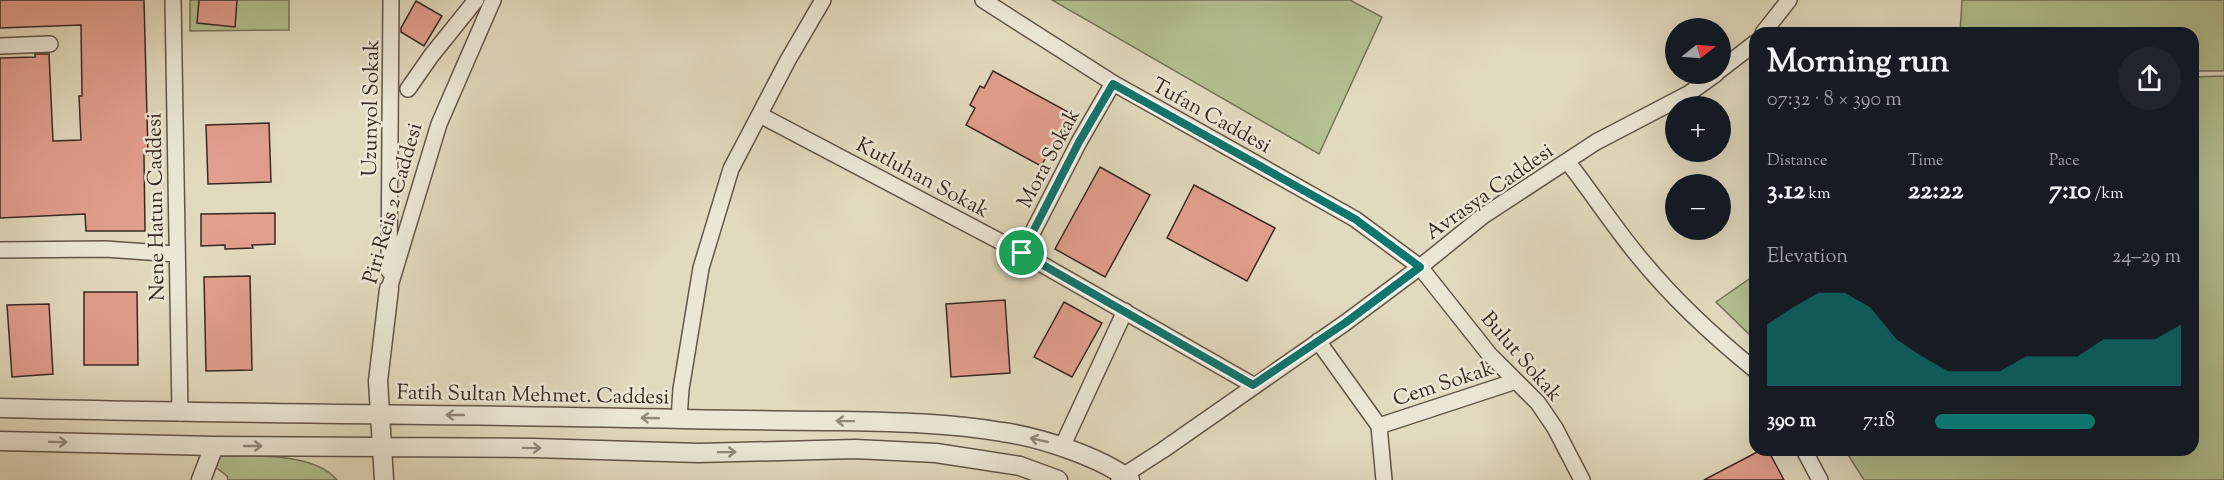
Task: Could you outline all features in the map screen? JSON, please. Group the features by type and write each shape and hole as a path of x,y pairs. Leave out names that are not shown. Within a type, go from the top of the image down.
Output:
{"street":[{"name":"Nene Hatun Caddesi","path":"173,0 180,413"},
{"name":"Uzunyol Sokak","path":"389,289 391,0"},
{"name":"Piri Reis 2 Caddesi","path":"408,89 476,0"},
{"name":"Piri Reis 2 Caddesi","path":"384,480 378,381 389,289 439,124 493,0"},
{"path":"679,419 681,389 700,268 731,169 788,60 823,0"},
{"name":"Tufan Caddesi","path":"983,0 1113,84 1355,219 1420,267"},
{"path":"1768,27 1790,0"},
{"path":"0,46 50,44"},
{"path":"1731,62 1749,48"},
{"name":"Mora Sokak","path":"1022,253 1079,142 1113,84"},
{"name":"Avrasya Caddesi","path":"1124,478 1420,267 1483,216 1596,142 1688,94 1702,84"},
{"name":"Kutluhan Sokak","path":"760,115 1022,253 1253,385"},
{"path":"1568,161 1638,256 1671,294 1710,332 1749,365"},
{"path":"0,250 105,249 176,254"},
{"name":"Bulut Sokak","path":"1420,267 1489,354 1538,403 1555,428 1582,480"},
{"path":"1062,447 1125,311"},
{"name":"Cem Sokak","path":"1318,341 1379,426 1516,381"},
{"name":"Fatih Sultan Mehmet. Caddesi","path":"0,408 180,413 380,431 699,453 855,449 936,453 1020,466 1058,480"},
{"name":"Fatih Sultan Mehmet. Caddesi","path":"0,441 214,446 552,415 910,423 1002,432 1048,441 1124,478"},
{"path":"1379,426 1384,480"},
{"path":"201,480 214,446"},
{"path":"1807,456 1820,480"}],"green space":[{"path":"190,0 289,0 289,30 190,31"},
{"path":"1052,0 1350,0 1382,17 1319,154"},
{"path":"1962,0 2224,0 2224,71 2199,71 2199,27 1960,27"},
{"path":"2224,76 2224,480 1864,480 1849,456 2199,456 2199,77"},
{"path":"1749,279 1749,334 1716,302"},
{"path":"221,456 266,456 299,460 314,464 337,480 228,480 227,476 214,466 216,459"}],"building":[{"path":"0,0 144,0 148,155 144,155 145,231 86,231 85,214 0,218 0,58 35,57 35,54 49,54 53,141 81,140 79,96 82,96 81,25 0,28"},
{"path":"199,0 237,0 235,27 197,23"},
{"path":"416,1 442,16 424,46 401,32"},
{"path":"993,71 1070,113 1062,130 1068,133 1055,156 1049,152 1041,166 966,125 975,108 970,105 980,86 984,88"},
{"path":"269,123 271,182 208,184 206,125"},
{"path":"1100,167 1150,195 1105,277 1055,249"},
{"path":"1194,185 1275,228 1247,281 1167,238"},
{"path":"275,213 275,244 225,249 225,245 201,246 201,214"},
{"path":"250,276 252,370 206,371 204,277"},
{"path":"84,292 137,292 138,365 84,365"},
{"path":"1005,300 1010,373 951,377 946,304"},
{"path":"1064,302 1102,323 1072,377 1034,357"},
{"path":"49,304 53,374 12,377 7,305"},
{"path":"1750,456 1771,456 1784,480 1704,480"}],"route":[{"path":"1113,84 1355,219 1420,267 1345,323 1253,385 1022,253 1079,142 1113,84"}]}
